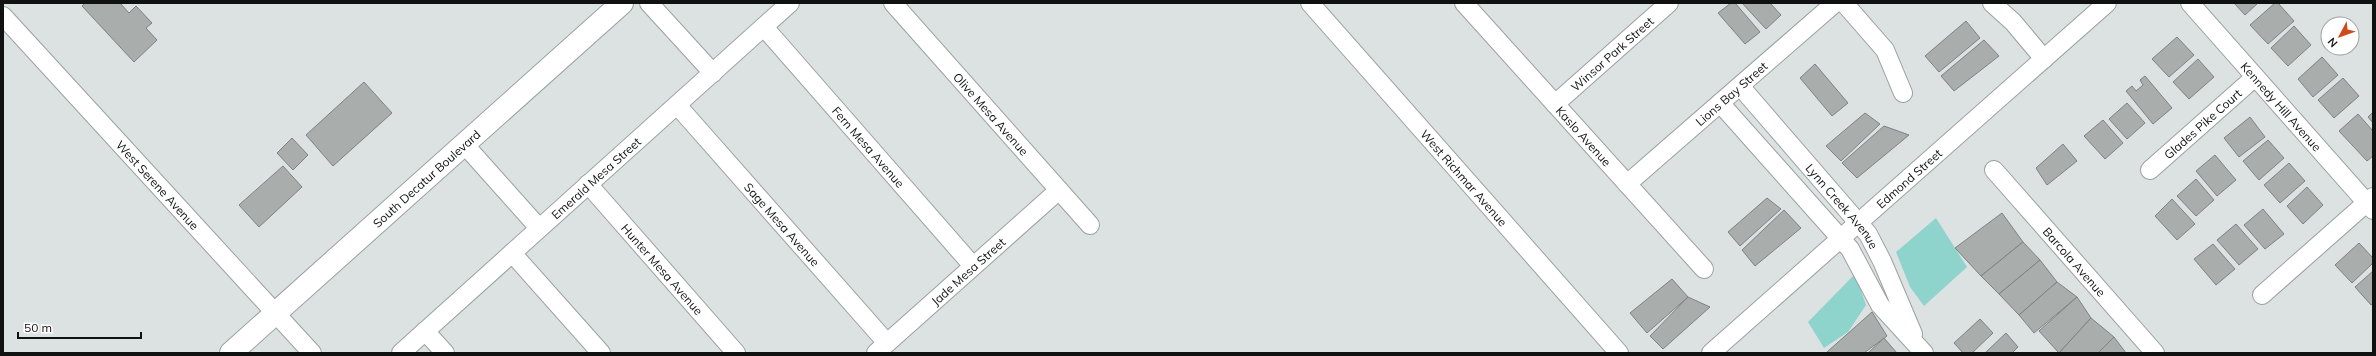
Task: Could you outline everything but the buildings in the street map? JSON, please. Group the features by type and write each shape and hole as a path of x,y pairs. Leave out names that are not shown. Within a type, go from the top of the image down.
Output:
{"main road":[{"name":"South Decatur Boulevard","path":"231,353 622,3"}],"street":[{"path":"649,3 712,73"},
{"name":"Emerald Mesa Street","path":"401,353 790,3"},
{"name":"Olive Mesa Avenue","path":"893,3 1090,224"},
{"name":"West Richmar Avenue","path":"1310,3 1618,353"},
{"name":"Kaslo Avenue","path":"1464,3 1704,269"},
{"name":"Winsor Park Street","path":"1555,104 1669,3"},
{"name":"Lions Bay Street","path":"1628,184 1835,3"},
{"path":"1844,3 1885,50 1903,93"},
{"path":"1992,3 2013,22 2044,59"},
{"name":"Edmond Street","path":"1711,353 2107,3"},
{"name":"Kennedy Hill Avenue","path":"2190,3 2255,77 2371,203"},
{"name":"West Serene Avenue","path":"3,16 312,353"},
{"name":"Fern Mesa Avenue","path":"764,27 973,266"},
{"name":"Glades Pike Court","path":"2150,170 2255,77"},
{"name":"Lynn Creek Avenue","path":"1740,86 1868,234 1882,260 1920,349"},
{"name":"Lynn Creek Avenue","path":"1720,103 1841,238 1857,259 1880,305 1920,349"},
{"name":"Sage Mesa Avenue","path":"677,105 882,348"},
{"path":"464,144 539,228"},
{"name":"Barcola Avenue","path":"1994,170 2155,353"},
{"name":"Hunter Mesa Avenue","path":"588,184 736,353"},
{"name":"Jade Mesa Street","path":"882,348 1059,190"},
{"path":"2262,294 2371,203"},
{"path":"512,253 601,353"},
{"path":"425,331 445,353"}],"shaded area":[{"path":"1936,218 1967,267 1924,306 1910,287 1896,252"},
{"path":"1855,274 1866,305 1848,332 1824,348 1808,322"}]}
